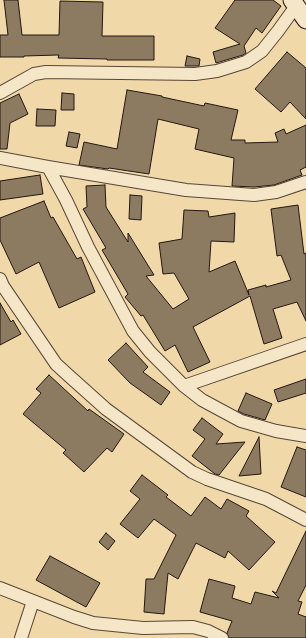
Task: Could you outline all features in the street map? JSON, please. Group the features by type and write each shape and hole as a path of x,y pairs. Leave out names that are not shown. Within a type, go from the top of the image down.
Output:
{"street":[{"path":"0,93 34,74 46,72 195,74 217,71 246,62 262,51 298,9"},
{"path":"0,158 186,190 254,196 276,192 306,182"},
{"path":"48,167 66,200 88,247 133,331 150,352 184,386 202,400 241,421 276,431 306,436"},
{"path":"0,279 3,286 56,364 106,410 192,472 207,479 266,499 306,520"},
{"path":"184,386 306,344"},
{"path":"0,588 93,623 143,628 193,626 222,638"},
{"path":"21,638 33,601"}],"building":[{"path":"4,0 18,0 22,35 59,35 60,1 103,2 102,36 154,36 154,60 58,58 59,55 0,57 0,35 8,35"},
{"path":"235,0 273,0 281,6 262,33 256,28 244,46 246,53 216,63 213,52 240,44 215,28"},
{"path":"287,52 306,68 306,119 290,102 281,112 255,89"},
{"path":"187,56 200,59 199,66 185,66"},
{"path":"127,90 162,96 204,106 205,103 238,110 231,140 245,140 245,143 278,142 275,133 284,129 286,134 306,125 306,167 300,170 302,175 274,185 254,187 232,186 234,158 195,149 199,129 158,119 149,174 79,165 84,142 117,149"},
{"path":"62,93 74,94 74,110 61,110"},
{"path":"19,94 28,114 10,123 7,149 0,149 0,103"},
{"path":"37,109 56,110 55,126 36,126"},
{"path":"69,132 80,134 77,148 66,146"},
{"path":"40,175 43,194 0,200 0,181"},
{"path":"105,185 106,207 128,242 128,233 154,275 146,276 173,309 189,299 174,273 163,274 159,243 182,239 184,210 208,211 209,217 235,213 234,242 211,241 209,272 235,261 249,295 248,290 291,280 281,255 277,256 271,209 298,205 304,254 306,253 306,321 297,302 273,309 282,338 264,344 250,296 193,327 210,362 188,372 175,345 165,351 143,315 141,316 125,297 128,294 102,250 106,248 83,209 87,207 86,186"},
{"path":"130,195 142,196 141,220 129,219"},
{"path":"44,201 51,218 53,217 77,259 81,257 95,292 59,308 39,262 16,274 0,240 0,218"},
{"path":"0,303 11,322 13,320 21,334 0,345"},
{"path":"126,343 148,367 143,372 170,392 161,405 130,383 108,360"},
{"path":"49,375 88,411 89,409 124,434 112,452 107,448 84,472 63,453 66,450 23,414 41,393 36,389"},
{"path":"306,379 306,393 278,402 274,390"},
{"path":"246,393 272,404 265,420 238,411"},
{"path":"202,418 223,434 216,444 245,442 219,475 215,474 192,456 205,439 193,430"},
{"path":"259,437 261,474 239,476"},
{"path":"297,447 306,450 306,497 281,487"},
{"path":"142,475 168,495 166,497 191,516 205,497 221,509 227,499 249,511 246,516 275,542 249,570 228,551 225,558 196,543 178,579 168,573 164,614 144,612 146,579 154,579 176,535 154,519 138,538 120,524 140,499 130,491"},
{"path":"306,531 306,585 298,601 302,602 298,614 306,617 306,638 229,638 227,633 232,621 200,612 209,579 235,586 232,598 251,604 255,592 279,598 272,591 276,593"},
{"path":"106,533 115,541 108,550 99,542"},
{"path":"50,556 100,583 86,607 36,580"}]}
